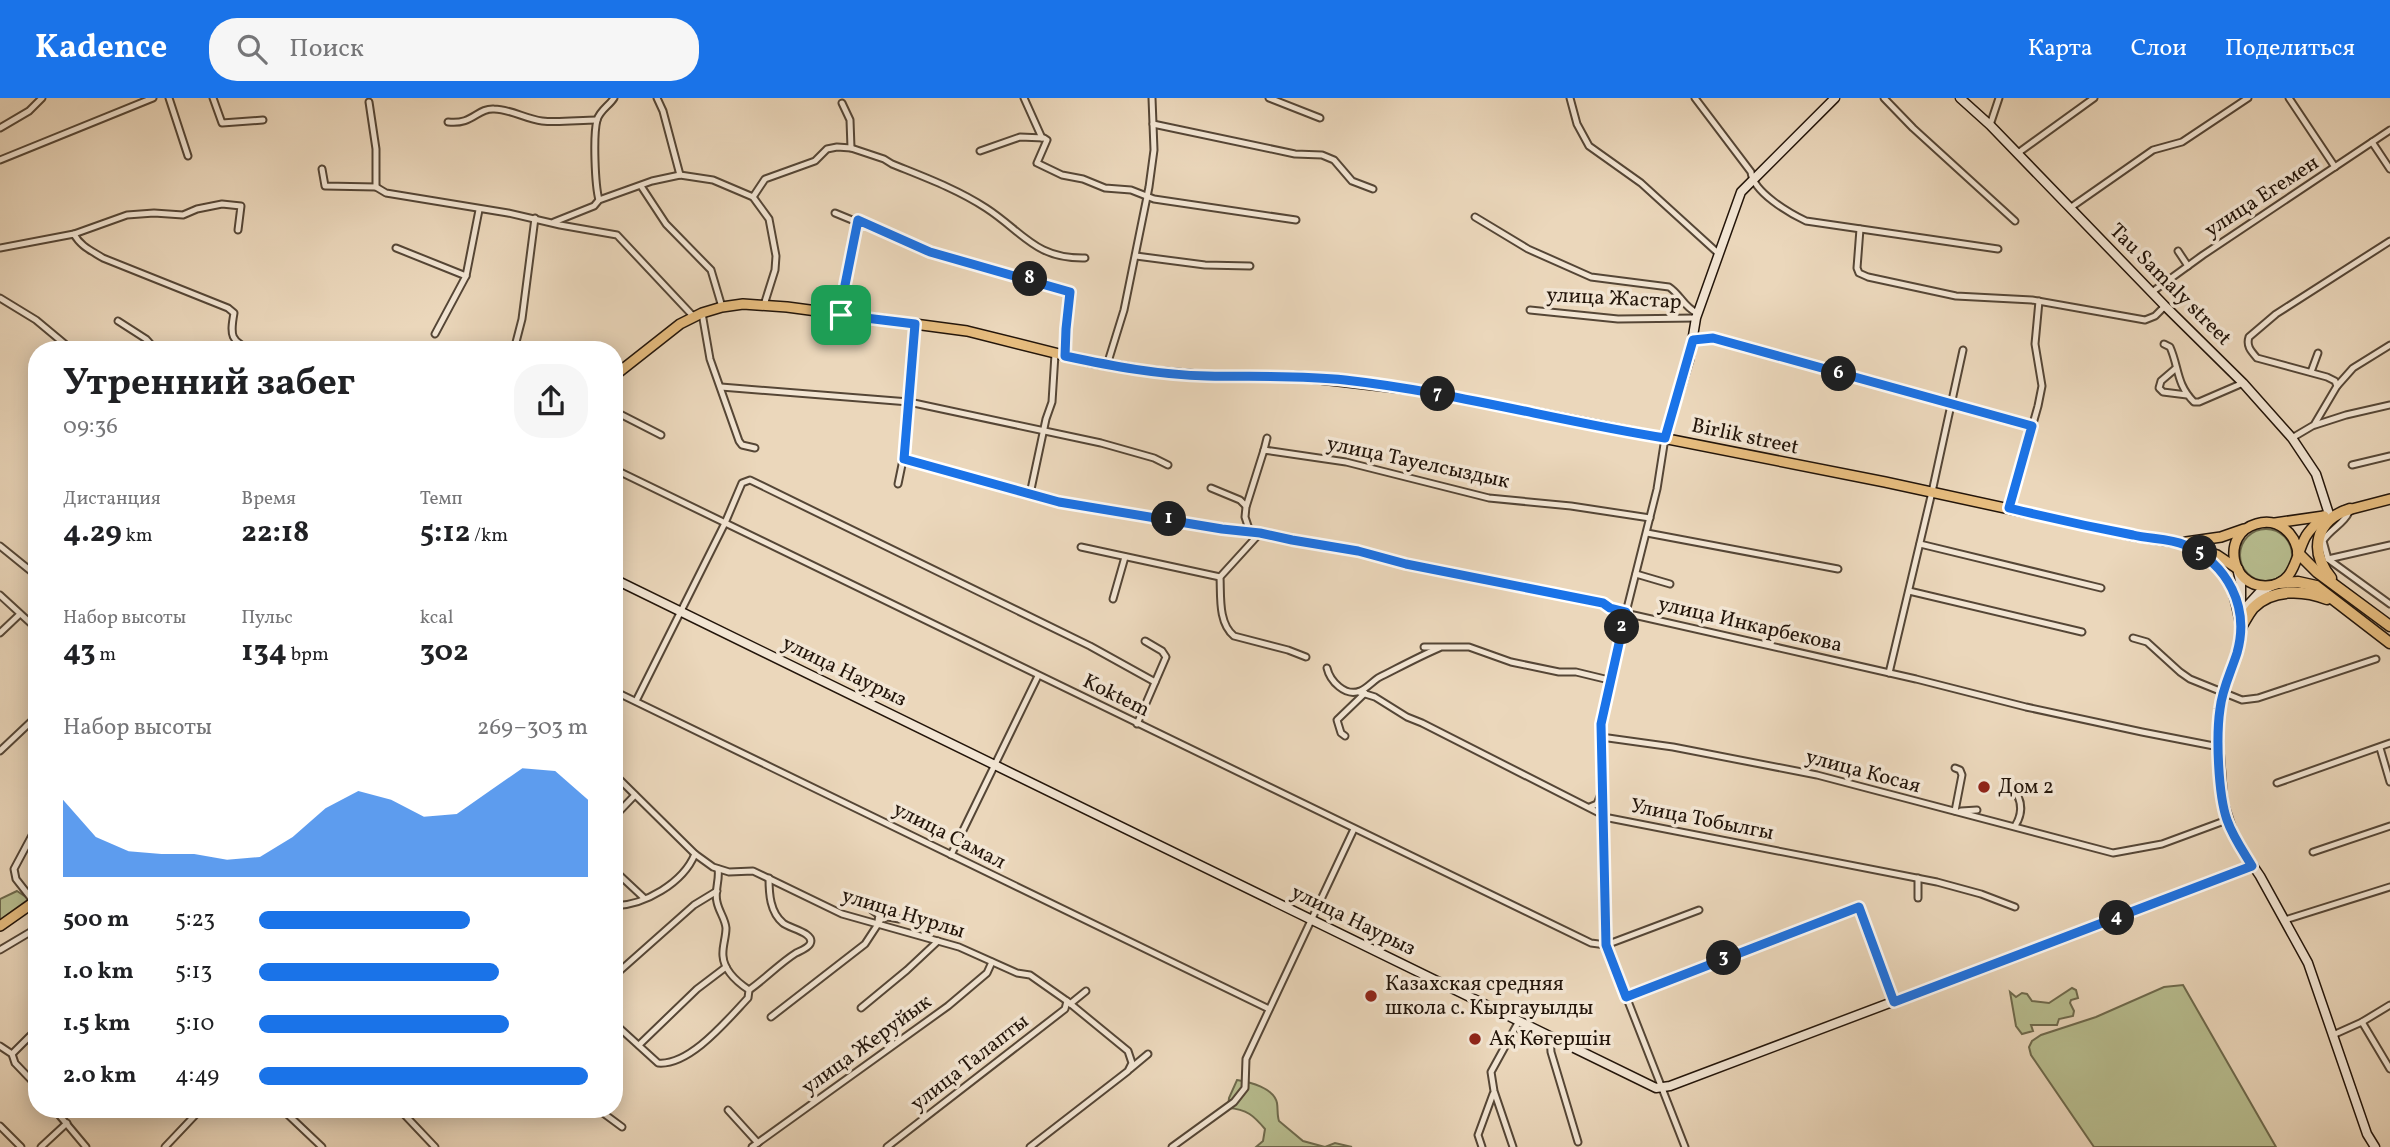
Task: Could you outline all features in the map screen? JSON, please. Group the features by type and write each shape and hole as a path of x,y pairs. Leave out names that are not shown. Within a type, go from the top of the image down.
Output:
{"highway":[{"path":"2338,586 2322,565 2318,541 2328,521 2350,509"},
{"path":"2298,553 2317,572 2390,626"},
{"path":"2277,584 2298,582 2316,586 2390,643"},
{"path":"2241,627 2257,606 2281,594 2309,593 2344,608"}],"main road":[{"name":"Birlik street","path":"623,368 650,346 698,315 722,307 764,305 989,335 1107,365 1206,376 1295,376 1425,391 1932,492 2109,531 2181,543"},
{"path":"2181,543 2221,537 2257,523 2323,515 2390,499"},
{"path":"2181,543 2217,555 2238,569 2251,583 2266,586 2277,584 2293,570 2305,537 2323,515"},
{"path":"2274,523 2288,531 2298,553"},
{"path":"2238,569 2234,559 2235,544 2249,526"},
{"path":"2181,543 2212,561 2226,576 2236,597 2241,627"},
{"path":"0,926 28,906"}],"street":[{"path":"0,128 29,111 42,98"},
{"path":"0,160 153,98"},
{"path":"169,98 188,156"},
{"path":"213,98 222,123 263,120"},
{"path":"599,200 596,172 597,120 603,108 614,98"},
{"path":"657,98 680,175"},
{"path":"1024,98 1042,138"},
{"path":"1107,365 1124,310 1136,256 1154,150 1152,98"},
{"path":"1269,98 1320,118"},
{"path":"1570,98 1577,124 1589,146 1642,183 1719,254"},
{"path":"1695,98 1751,172 1752,180 1785,211 1806,221 1997,249"},
{"path":"1685,1147 1606,945 1601,724 1609,680 1657,489 1665,438 1693,340 1697,316 1741,192 1835,98"},
{"path":"1884,98 2015,221"},
{"name":"Tau Samaly street","path":"1960,98 2018,153 2243,383 2292,438 2316,474 2323,515"},
{"path":"1990,125 1999,98"},
{"path":"2018,153 2094,98"},
{"path":"2070,208 2153,150 2182,142 2248,98"},
{"path":"2289,98 2336,167"},
{"path":"369,102 376,149 376,187"},
{"path":"842,103 850,120 851,148"},
{"path":"448,122 462,123 482,111 493,109 540,121 597,120"},
{"path":"1153,124 1295,154 1322,155 1334,160 1352,181 1373,189"},
{"name":"улица Егемен","path":"2152,292 2390,130"},
{"path":"980,151 1020,137 1042,138 1047,140 1037,163 1105,188 1131,190 1146,196 1296,220"},
{"path":"2372,142 2390,169"},
{"path":"753,197 765,179 815,161 827,149 851,148 884,159 954,190 987,209 1031,244 1057,256 1085,258"},
{"path":"322,169 326,186 376,187 387,193 617,235 698,315 710,359 739,441 742,445 755,448"},
{"path":"552,222 594,205 599,200 652,181 680,175 713,180 753,197 769,219 776,256 775,270 764,305"},
{"path":"641,187 666,224 711,270 722,307"},
{"path":"0,248 74,234 127,215 183,215 222,204 241,206 239,230"},
{"path":"435,334 467,276 479,210"},
{"path":"835,213 858,220 930,252 1070,292 1052,402 1030,494"},
{"path":"1475,217 1528,249 1591,277 1669,287 1697,316"},
{"path":"516,341 522,319 535,218"},
{"path":"841,315 858,220"},
{"path":"1860,229 1858,273 1956,296 2039,301 2145,320 2155,316 2165,306"},
{"path":"74,234 84,247 103,258 228,308 234,313 230,328 236,341"},
{"path":"2337,386 2335,381 2311,372 2257,358 2250,350 2249,337 2276,314 2390,241"},
{"path":"396,248 467,276"},
{"path":"2178,251 2188,266"},
{"path":"1136,256 1205,265 1250,266"},
{"path":"0,298 36,320 61,341"},
{"path":"2009,508 2042,386 2035,344 2039,301"},
{"name":"улица Жастар","path":"1530,310 1618,319 1697,316"},
{"path":"118,321 148,341"},
{"path":"898,484 904,459 915,324"},
{"path":"1693,340 1713,338 2032,426"},
{"path":"2164,344 2170,347 2175,369 2187,395 2194,402 2243,383"},
{"path":"2314,425 2337,386 2353,368 2390,345"},
{"path":"1889,673 1962,350"},
{"path":"2311,372 2318,353"},
{"path":"2175,369 2161,381 2159,388 2163,392 2187,395"},
{"path":"721,387 909,402 1044,430 1154,458 1168,465"},
{"path":"2292,438 2314,425 2390,405"},
{"path":"623,416 661,435"},
{"path":"1250,532 1245,517 1246,506 1267,438"},
{"name":"улица Тауелсыздык","path":"1264,450 1346,461 1489,498 1571,506 1650,518"},
{"path":"2351,465 2390,456"},
{"name":"улица Инкарбекова","path":"904,459 970,479 1088,508 1260,533 1358,551 1406,564 1603,603 1610,608 1626,612 2141,732 2219,747"},
{"name":"Koktem","path":"623,473 1579,938 1606,945"},
{"path":"636,701 725,523 742,483 750,480 1090,646 1155,682"},
{"path":"1211,488 1240,500 1246,506"},
{"path":"2350,509 2346,519 2335,525 2322,541 2328,559 2390,604"},
{"path":"1260,533 1220,577 1223,621 1227,631 1234,636 1306,657"},
{"path":"1647,533 1838,569"},
{"path":"1920,544 2101,588"},
{"path":"2328,559 2390,545"},
{"path":"0,546 28,569"},
{"path":"1081,547 1220,577"},
{"path":"1113,599 1125,557"},
{"path":"2238,569 2241,584 2241,627 2220,710 2222,797 2227,820 2235,839 2308,963 2367,1134 2375,1147"},
{"path":"1636,574 1671,584"},
{"name":"улица Наурыз","path":"623,584 1311,921 1646,1083 1662,1088"},
{"path":"2241,627 2251,602 2259,593 2277,584"},
{"path":"1909,590 2082,632"},
{"path":"0,596 28,621"},
{"path":"0,633 20,614"},
{"path":"2133,638 2147,642 2180,673 2242,700 2258,698 2376,659"},
{"path":"1137,723 1165,654 1145,641"},
{"path":"1424,647 1469,647 1511,662 1559,673 1576,672 1609,680"},
{"path":"1345,736 1341,733 1337,720 1362,692 1379,678 1441,647"},
{"name":"Улица Тобылгы","path":"1327,668 1329,676 1345,690 1362,692 1381,700 1406,717 1604,816 1919,878 1981,894 2015,907"},
{"path":"951,855 1038,676"},
{"name":"улица Самал","path":"623,695 1269,1009"},
{"path":"0,751 28,725"},
{"name":"улица Косая","path":"1601,737 1777,766 2113,853 2162,844 2227,820"},
{"path":"2277,783 2390,743"},
{"path":"2380,748 2390,782"},
{"path":"1955,768 1960,770 1962,775 1956,811 1977,810"},
{"path":"2007,781 2018,794 2022,805 2020,819 2015,826"},
{"name":"улица Нурлы","path":"623,783 695,854 718,869 729,872 752,871 842,914 959,947 1030,975 1128,1051 1132,1063 1128,1071"},
{"path":"1588,807 1597,804 1603,788"},
{"path":"623,808 635,795"},
{"path":"2313,852 2390,827"},
{"path":"1172,1147 1234,1102 1245,1088 1246,1059 1354,829"},
{"path":"28,843 14,869 16,878 28,893"},
{"path":"623,904 644,898 673,882 691,863 695,854"},
{"path":"1662,1088 2252,866"},
{"path":"718,869 717,902 726,929 723,954 726,968 737,982 749,990"},
{"path":"623,878 644,898"},
{"path":"623,1031 662,1064 687,1055 748,998 749,990 810,945 810,937 785,925 778,917 772,906 769,878"},
{"path":"1918,898 1919,878"},
{"path":"2285,920 2390,887"},
{"path":"623,968 694,905 717,891"},
{"path":"1626,997 1859,907 1894,1002"},
{"path":"771,1017 865,944 877,924 879,915 872,910"},
{"path":"1606,945 1699,911"},
{"path":"877,924 888,917 899,919"},
{"path":"0,950 28,933"},
{"path":"861,1008 938,941"},
{"name":"улица Жеруйык","path":"755,1145 948,1006 987,972 992,962"},
{"path":"639,1045 697,989 726,968"},
{"name":"улица Талапты","path":"887,1147 1028,1040 1086,991"},
{"path":"2333,1035 2390,1005"},
{"path":"1513,1147 1494,1091 1492,1072 1518,1021"},
{"path":"2362,1022 2390,1069"},
{"path":"1550,1036 1552,1052 1578,1142"},
{"path":"12,1054 28,1038"},
{"path":"0,1046 12,1054 15,1063 28,1077"},
{"path":"1030,1147 1148,1054"},
{"path":"1482,1147 1478,1135 1494,1091"},
{"path":"728,1110 755,1145"},
{"path":"63,1118 86,1147"},
{"path":"165,1147 193,1118"},
{"path":"291,1118 322,1147"},
{"path":"408,1118 435,1147"},
{"path":"610,1118 622,1127"},
{"path":"41,1147 67,1122"},
{"path":"0,1126 21,1147"}],"green space":[{"path":"2266,529 2276,531 2284,537 2290,545 2290,565 2284,573 2276,579 2266,581 2256,579 2248,573 2242,565 2240,555 2242,545 2248,537 2256,531"},
{"path":"17,891 28,900 0,920 0,899"},
{"path":"2183,985 2276,1147 2094,1147 2031,1055 2029,1047 2032,1041 2041,1035 2096,1017 2164,987"},
{"path":"2072,988 2076,990 2078,998 2070,1003 2073,1016 2059,1019 2057,1025 2031,1025 2033,1031 2022,1034 2016,1026 2010,992 2016,997 2022,993 2027,994 2032,1001 2049,1003"},
{"path":"1237,1080 1255,1084 1271,1093 1277,1103 1279,1121 1303,1141 1325,1147 1256,1147 1263,1141 1265,1129 1249,1114 1228,1108 1229,1098"},
{"path":"1335,1143 1352,1147 1325,1147"}],"place":[{"name":"Дом 2","path":"1984,787"},
{"name":"Казахская средняя школа с. Кыргауылды","path":"1371,996"},
{"name":"Ақ Көгершін","path":"1475,1039"}],"route":[{"path":"858,220 906,244 1070,292 1065,356 1107,365 1206,376 1295,376 1371,383 1665,438 1693,340 1713,338 2032,426 2009,508 2109,531 2181,543 2212,561 2234,589 2241,627 2220,710 2222,797 2235,839 2252,866 1894,1002 1859,907 1626,997 1606,945 1601,724 1626,612 1616,611 1603,603 1406,564 1358,551 1059,502 909,462 904,459 915,324 841,315 858,220"}]}
